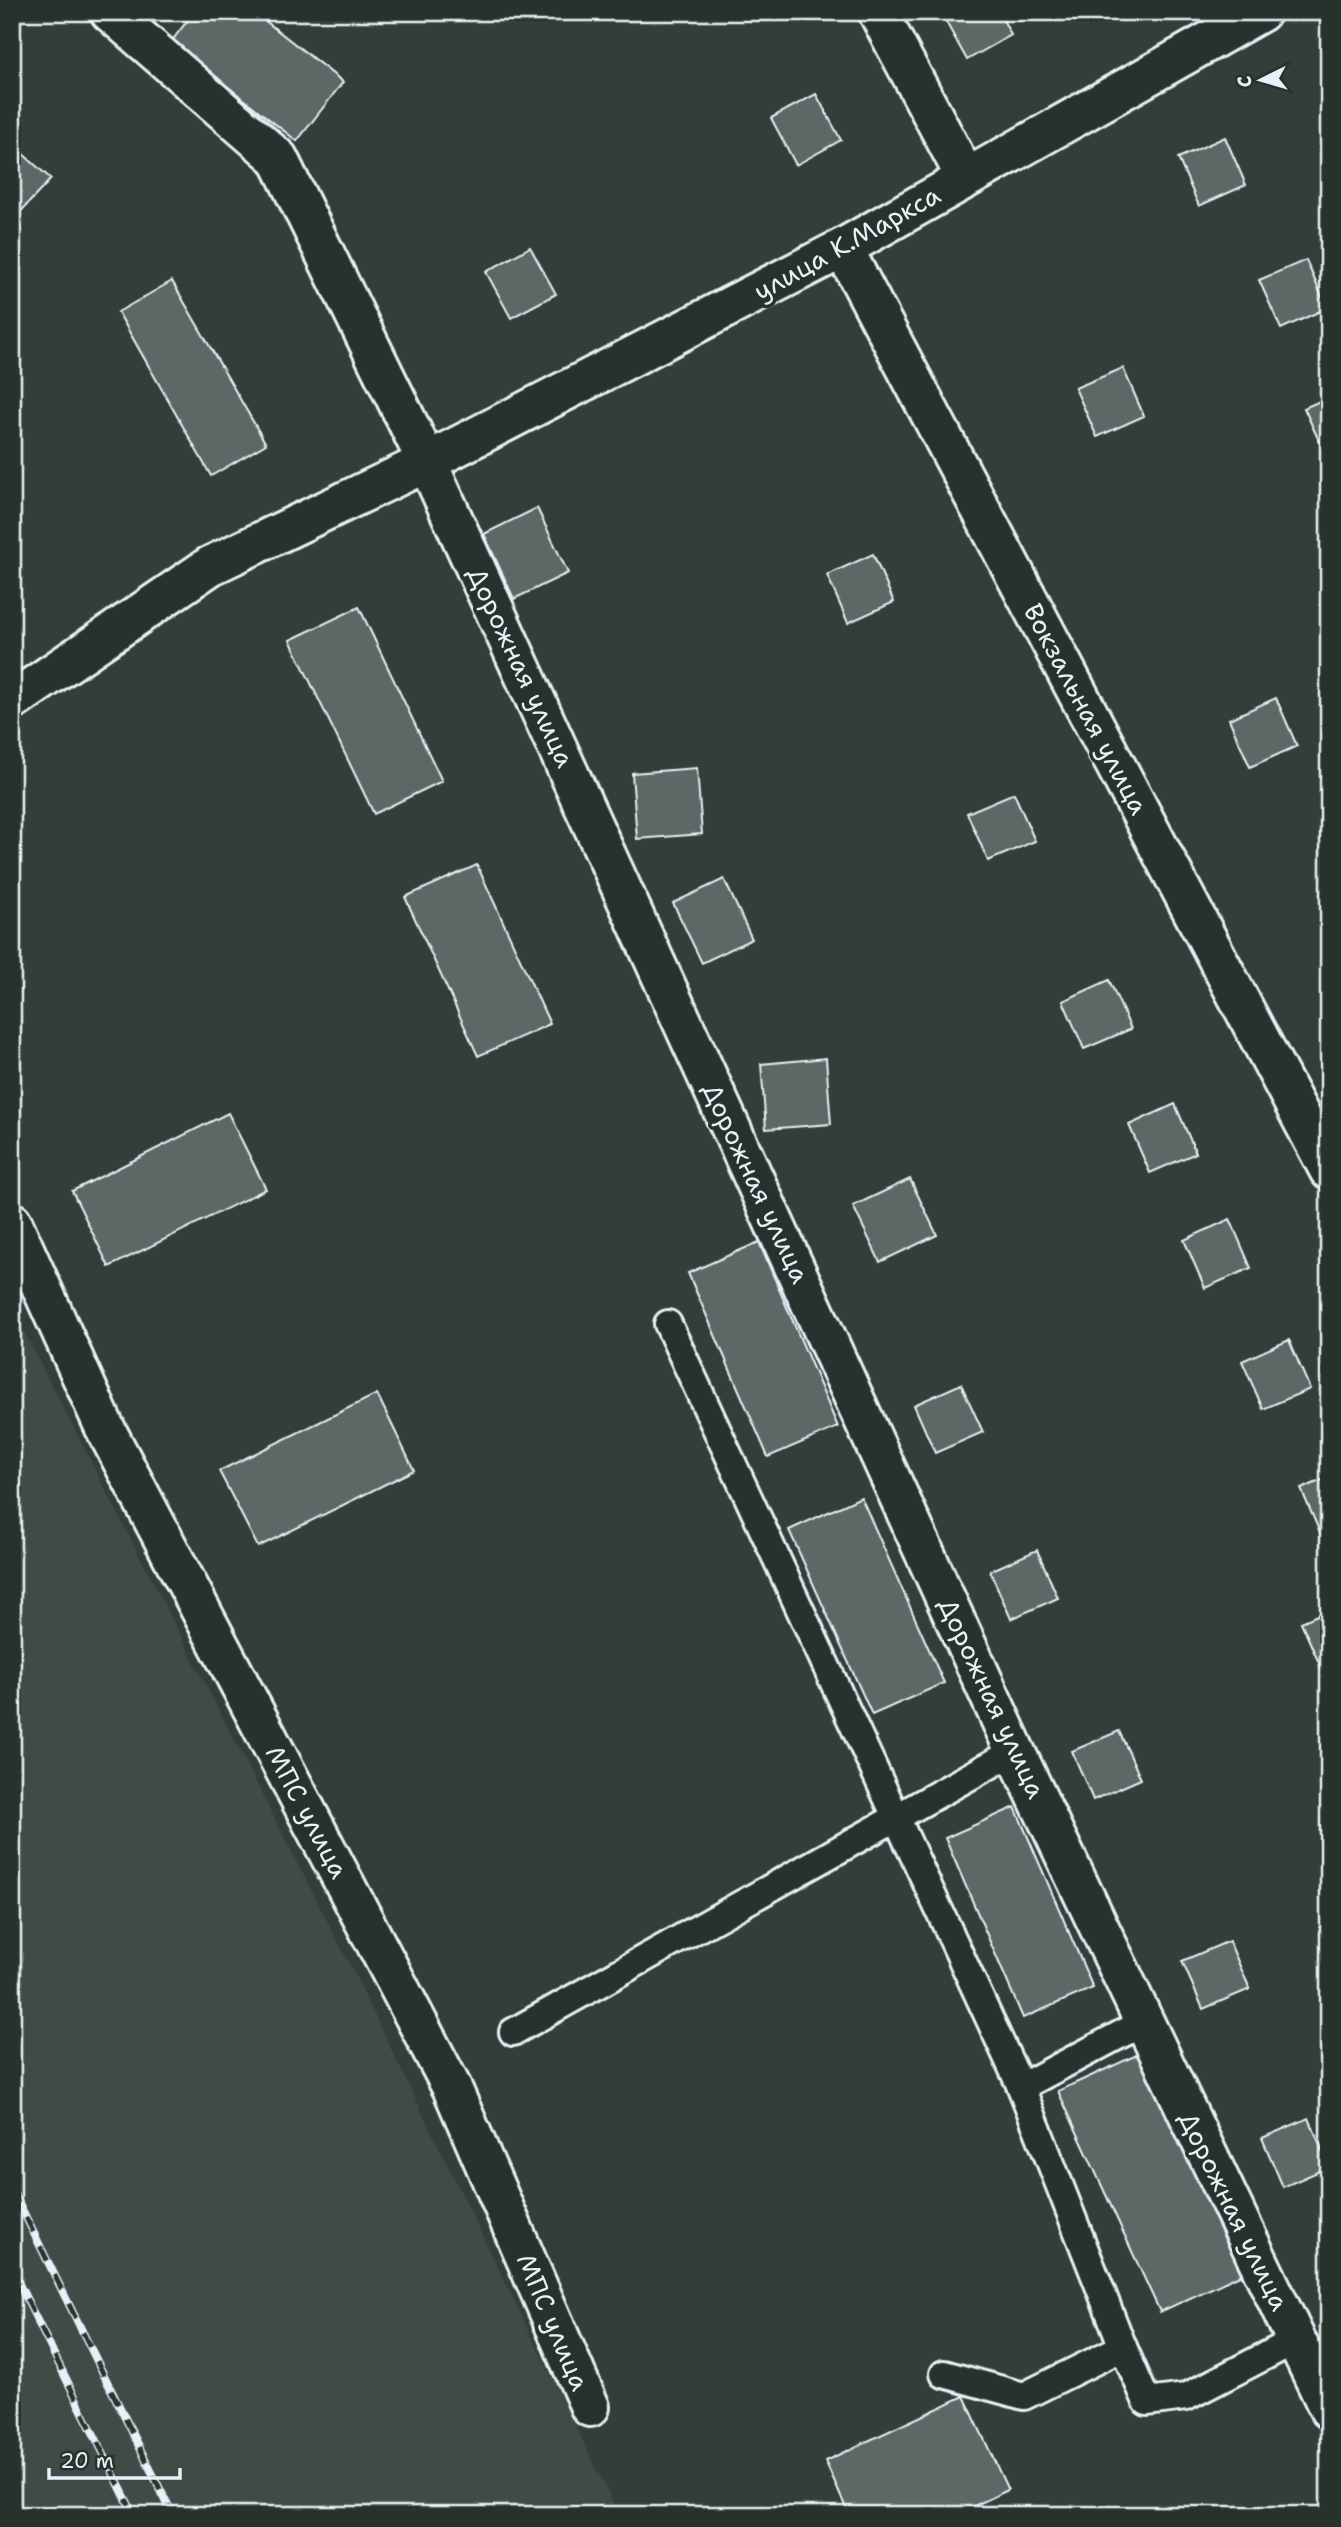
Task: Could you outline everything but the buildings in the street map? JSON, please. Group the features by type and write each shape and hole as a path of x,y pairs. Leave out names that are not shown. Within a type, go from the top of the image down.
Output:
{"street":[{"name":"Дорожная улица","path":"110,12 278,158 428,462 1015,1751 1329,2409"},
{"path":"878,12 966,178"},
{"name":"улица К.Маркса","path":"12,701 210,566 428,462 843,248 1261,12"},
{"name":"Вокзальная улица","path":"843,248 1329,1170"},
{"name":"МПС улица","path":"12,1222 104,1426 452,2088 590,2407"}],"lane":[{"path":"668,1324 1021,2087 1147,2402 1186,2396 1296,2340"},
{"path":"513,2032 1015,1751"},
{"path":"1021,2087 1144,2022"},
{"path":"944,2374 1024,2396 1124,2347"}],"shaded area":[{"path":"12,1308 351,1967 619,2515 12,2515"}],"railway":[{"path":"12,2189 173,2515"},
{"path":"12,2270 134,2515"}]}
